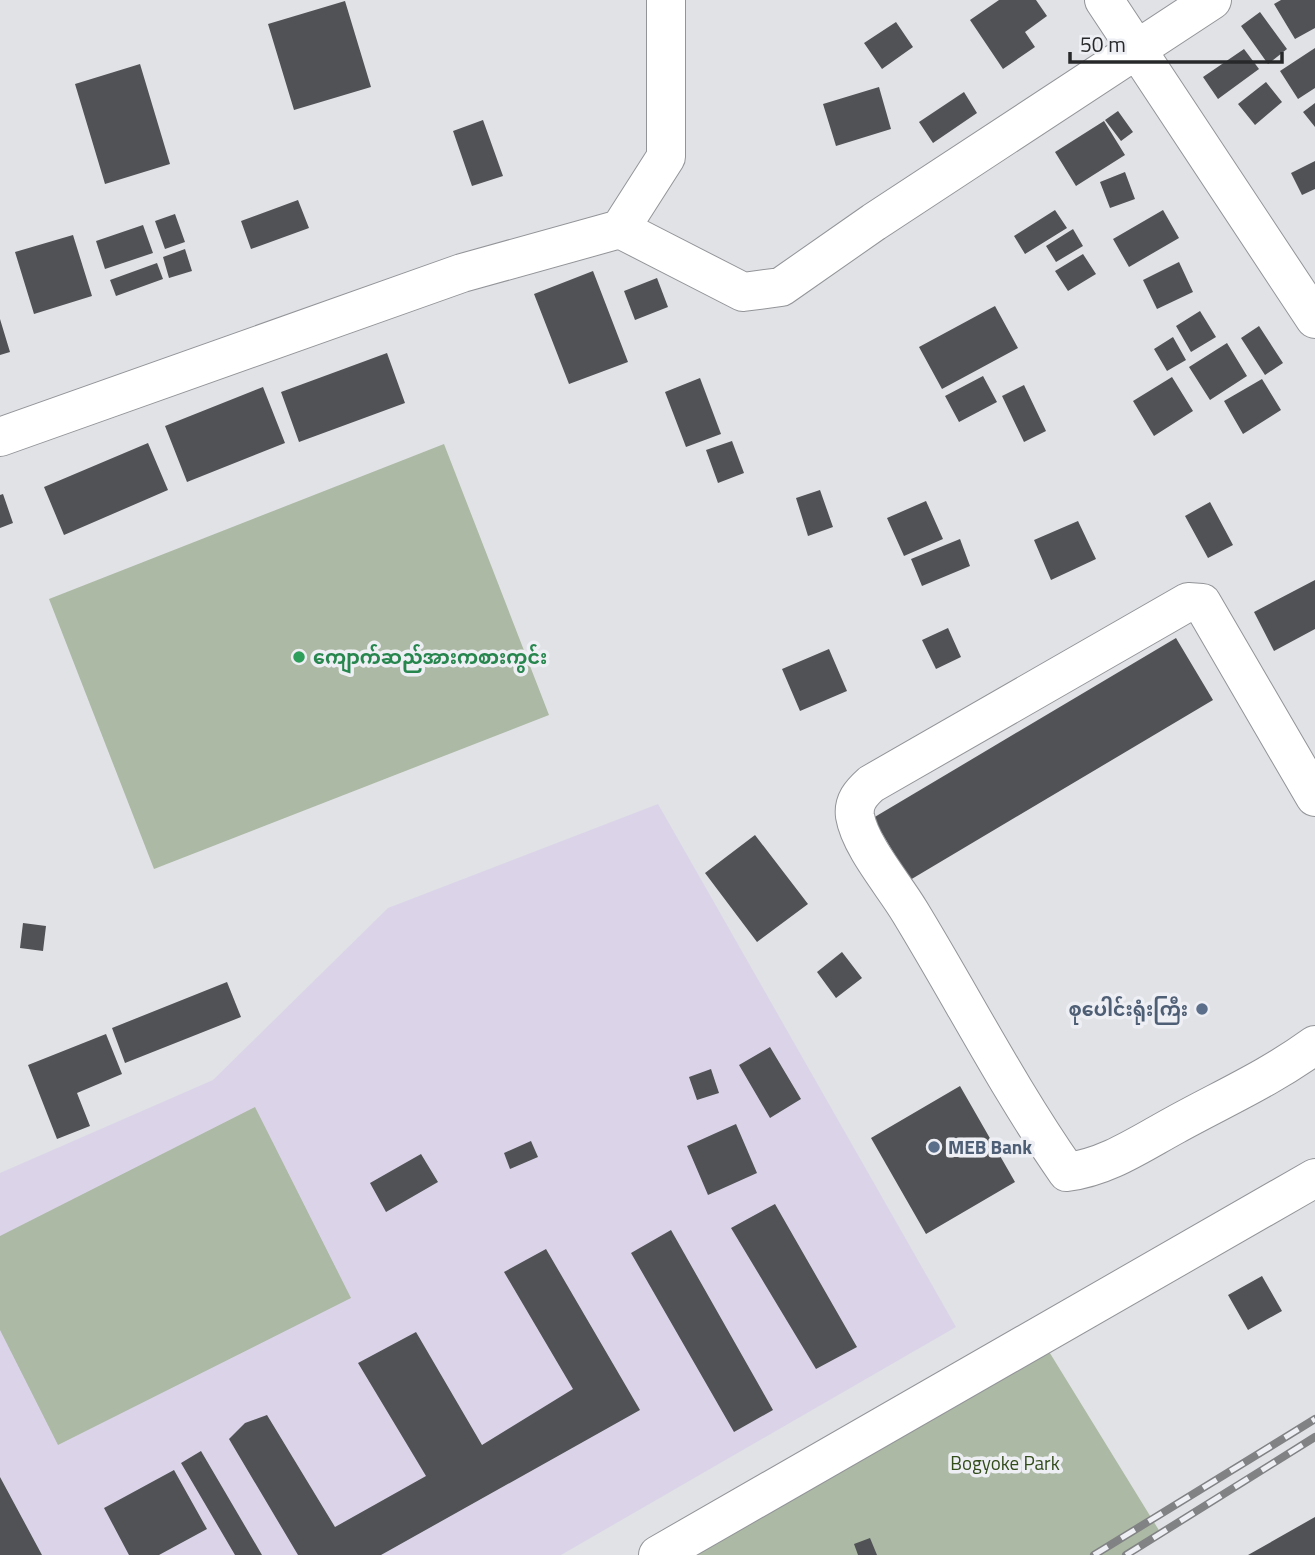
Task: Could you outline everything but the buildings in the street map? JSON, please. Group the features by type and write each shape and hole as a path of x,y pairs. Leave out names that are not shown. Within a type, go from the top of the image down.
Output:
{"street":[{"path":"0,436 462,273 620,229 666,158 666,0"},
{"path":"1104,0 1315,319"},
{"path":"620,229 743,292 781,288 874,222 1212,0"},
{"path":"1315,797 1202,603 1188,602 871,784 859,795 854,813 859,831 910,912 1028,1117 1067,1172 1086,1169 1129,1151 1272,1076 1315,1045"},
{"path":"658,1555 1315,1178"}],"shaded area":[{"path":"658,804 956,1327 561,1555 0,1555 0,1173 213,1080 388,908"}],"green space":[{"name":"ကျောက်ဆည်အားကစားကွင်း","path":"444,444 549,715 154,869 49,599"},
{"path":"255,1107 351,1298 58,1445 0,1330 0,1236"},
{"name":"Bogyoke Park","path":"1040,1337 1160,1532 1122,1555 654,1555"}],"railway":[{"path":"1094,1555 1315,1419"},
{"path":"1126,1555 1315,1437"}],"place":[{"name":"ကျောက်ဆည်အားကစားကွင်း","path":"299,657"},
{"name":"စုပေါင်းရုံးကြီး","path":"1202,1009"},
{"name":"MEB Bank","path":"934,1147"}]}
